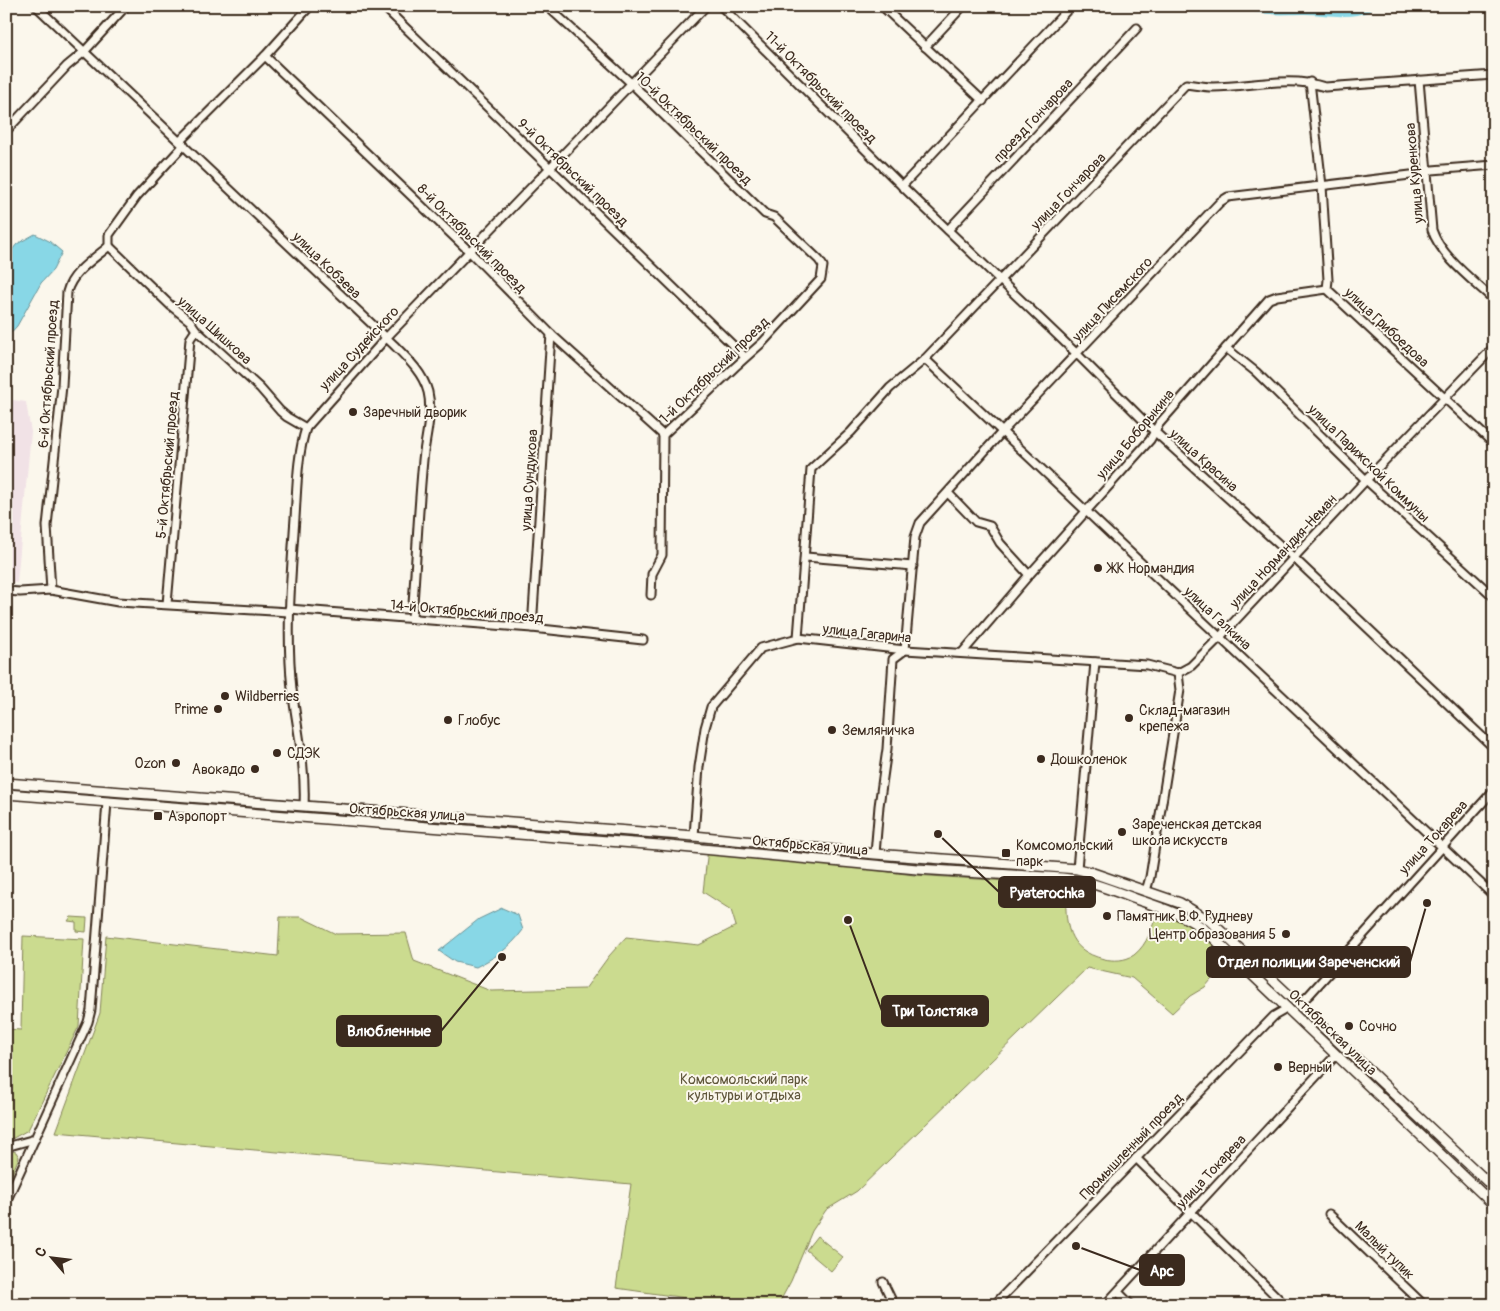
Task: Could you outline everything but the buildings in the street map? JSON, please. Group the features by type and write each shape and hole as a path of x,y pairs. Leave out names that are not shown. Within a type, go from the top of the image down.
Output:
{"main road":[{"name":"Октябрьская улица","path":"6,783 694,836 875,854 1090,872 1180,903 1204,916 1494,1188"},
{"path":"107,802 108,791"},
{"name":"Октябрьская улица","path":"6,794 659,845 916,869 1076,879 1178,914 1194,922 1211,935 1494,1204"},
{"name":"улица Судейского","path":"303,818 304,806"},
{"path":"1076,879 1077,870"},
{"name":"улица Токарева","path":"1288,1008 1299,1004"},
{"path":"1336,1055 1344,1047"}],"street":[{"name":"улица Кобзева","path":"36,6 182,143 408,359 419,372 428,392 429,406 423,462 412,618"},
{"path":"6,131 67,66 84,52 126,6"},
{"name":"6-й Октябрьский проезд","path":"50,590 47,526 62,386 69,282 109,246 109,235 137,196 182,143 310,6"},
{"name":"9-й Октябрьский проезд","path":"383,6 745,357"},
{"name":"10-й Октябрьский проезд","path":"547,6 631,83 765,214 774,217 823,266"},
{"name":"улица Судейского","path":"304,806 303,763 290,664 289,610 299,463 302,439 306,428 386,338 706,6"},
{"name":"11-й Октябрьский проезд","path":"721,6 902,186"},
{"path":"882,6 983,100"},
{"path":"925,47 963,6"},
{"path":"902,186 1071,6"},
{"name":"проезд Гончарова","path":"948,230 1137,28"},
{"name":"8-й Октябрьский проезд","path":"265,56 470,252 550,334 663,435"},
{"name":"улица Гончарова","path":"798,638 806,557 811,469 852,432 890,388 925,358 1186,84 1212,87 1296,81 1310,82 1325,87 1494,75"},
{"name":"улица Куренкова","path":"1419,80 1426,173 1432,230 1435,240 1444,252 1494,300"},
{"name":"улица Грибоедова","path":"1310,82 1322,186 1327,288 1494,444"},
{"name":"улица Писемского","path":"906,650 916,537 920,523 1002,432 1220,202 1236,195 1426,173 1432,170 1494,165"},
{"name":"улица Красина","path":"902,186 1077,354 1154,432 1294,558 1494,748"},
{"name":"улица Шишкова","path":"109,246 171,306 190,321 196,330 260,388 280,411 306,428"},
{"name":"1-й Октябрьский проезд","path":"651,595 652,574 662,555 663,435 763,342 822,279 823,266"},
{"name":"улица Боборыкина","path":"962,653 1150,440 1158,424 1269,299 1327,288"},
{"name":"5-й Октябрьский проезд","path":"167,604 190,340 196,330"},
{"name":"улица Сундукова","path":"532,628 550,334"},
{"name":"улица Нормандия-Неман","path":"1178,673 1191,666 1220,637 1494,346"},
{"name":"улица Парижской Коммуны","path":"1226,348 1256,372 1366,480 1494,597"},
{"name":"улица Галкина","path":"925,358 1085,512 1494,896"},
{"path":"948,493 976,522 990,526 1000,543 1030,575"},
{"path":"806,557 913,566"},
{"name":"14-й Октябрьский проезд","path":"6,591 50,590 118,602 412,618 642,640"},
{"name":"улица Гагарина","path":"694,836 699,767 705,728 711,707 761,648 798,638 906,650 1147,665 1178,673"},
{"path":"875,854 887,748 893,659 906,650"},
{"path":"1077,870 1094,662"},
{"path":"1146,891 1150,877 1180,690 1178,673"},
{"name":"улица Токарева","path":"1299,1004 1311,994 1494,790"},
{"path":"6,1202 84,1032 91,1010 107,802"},
{"name":"Промышленный проезд","path":"994,1305 1274,1016 1288,1008"},
{"name":"улица Токарева","path":"1106,1305 1336,1055"},
{"path":"6,1147 35,1139"},
{"path":"1136,1158 1285,1305"},
{"name":"Малый тупик","path":"1329,1214 1424,1305"},
{"path":"883,1282 894,1305"},
{"path":"1118,1292 1131,1305"}],"shaded area":[{"path":"6,399 26,402 31,432 17,583 6,581"}],"green space":[{"name":"Комсомольский парк культуры и отдыха","path":"708,849 914,875 1039,883 1052,889 1066,890 1066,913 1070,934 1082,949 1091,955 1116,960 1134,955 1143,946 1158,911 1192,925 1229,959 1205,987 1190,996 1172,1013 1132,978 1087,968 857,1191 826,1210 812,1231 791,1281 778,1305 735,1305 616,1288 631,1184 56,1132 100,1013 106,936 278,956 280,917 301,917 336,934 406,933 414,961 491,991 585,989 609,956 626,937 699,945 736,926 731,910 703,892"},
{"path":"71,917 87,918 86,932 76,931 76,922 68,921"},
{"path":"23,936 84,939 79,1026 28,1130 6,1142 6,1029 21,1030"},
{"path":"6,1152 16,1152 19,1157 6,1188"},
{"path":"817,1236 843,1257 831,1271 806,1250"}],"water":[{"path":"35,234 49,241 62,252 53,270 41,283 17,326 6,338 6,257 17,244"},
{"path":"502,908 518,915 523,930 508,947 476,967 455,962 439,951 479,919"}],"waterway":[{"path":"1253,6 1342,10 1366,6"}],"place":[{"name":"Заречный дворик","path":"353,412"},
{"name":"ЖК Нормандия","path":"1098,568"},
{"name":"Wildberries","path":"225,696"},
{"name":"Prime","path":"218,709"},
{"name":"Склад-магазин крепежа","path":"1129,718"},
{"name":"Глобус","path":"448,720"},
{"name":"Земляничка","path":"832,730"},
{"name":"СДЭК","path":"277,753"},
{"name":"Дошколенок","path":"1041,759"},
{"name":"Ozon","path":"176,763"},
{"name":"Авокадо","path":"255,769"},
{"name":"Аэропорт","path":"158,816"},
{"name":"Зареченская детская школа искусств","path":"1122,832"},
{"name":"Pyaterochka","path":"938,834"},
{"name":"Комсомольский парк","path":"1006,853"},
{"name":"Отдел полиции Зареченский","path":"1427,903"},
{"name":"Памятник В.Ф. Рудневу","path":"1107,916"},
{"name":"Три Толстяка","path":"848,920"},
{"name":"Центр образования 5","path":"1286,934"},
{"name":"Влюбленные","path":"502,957"},
{"name":"Сочно","path":"1349,1026"},
{"name":"Верный","path":"1278,1067"},
{"name":"Арс","path":"1076,1246"}]}
